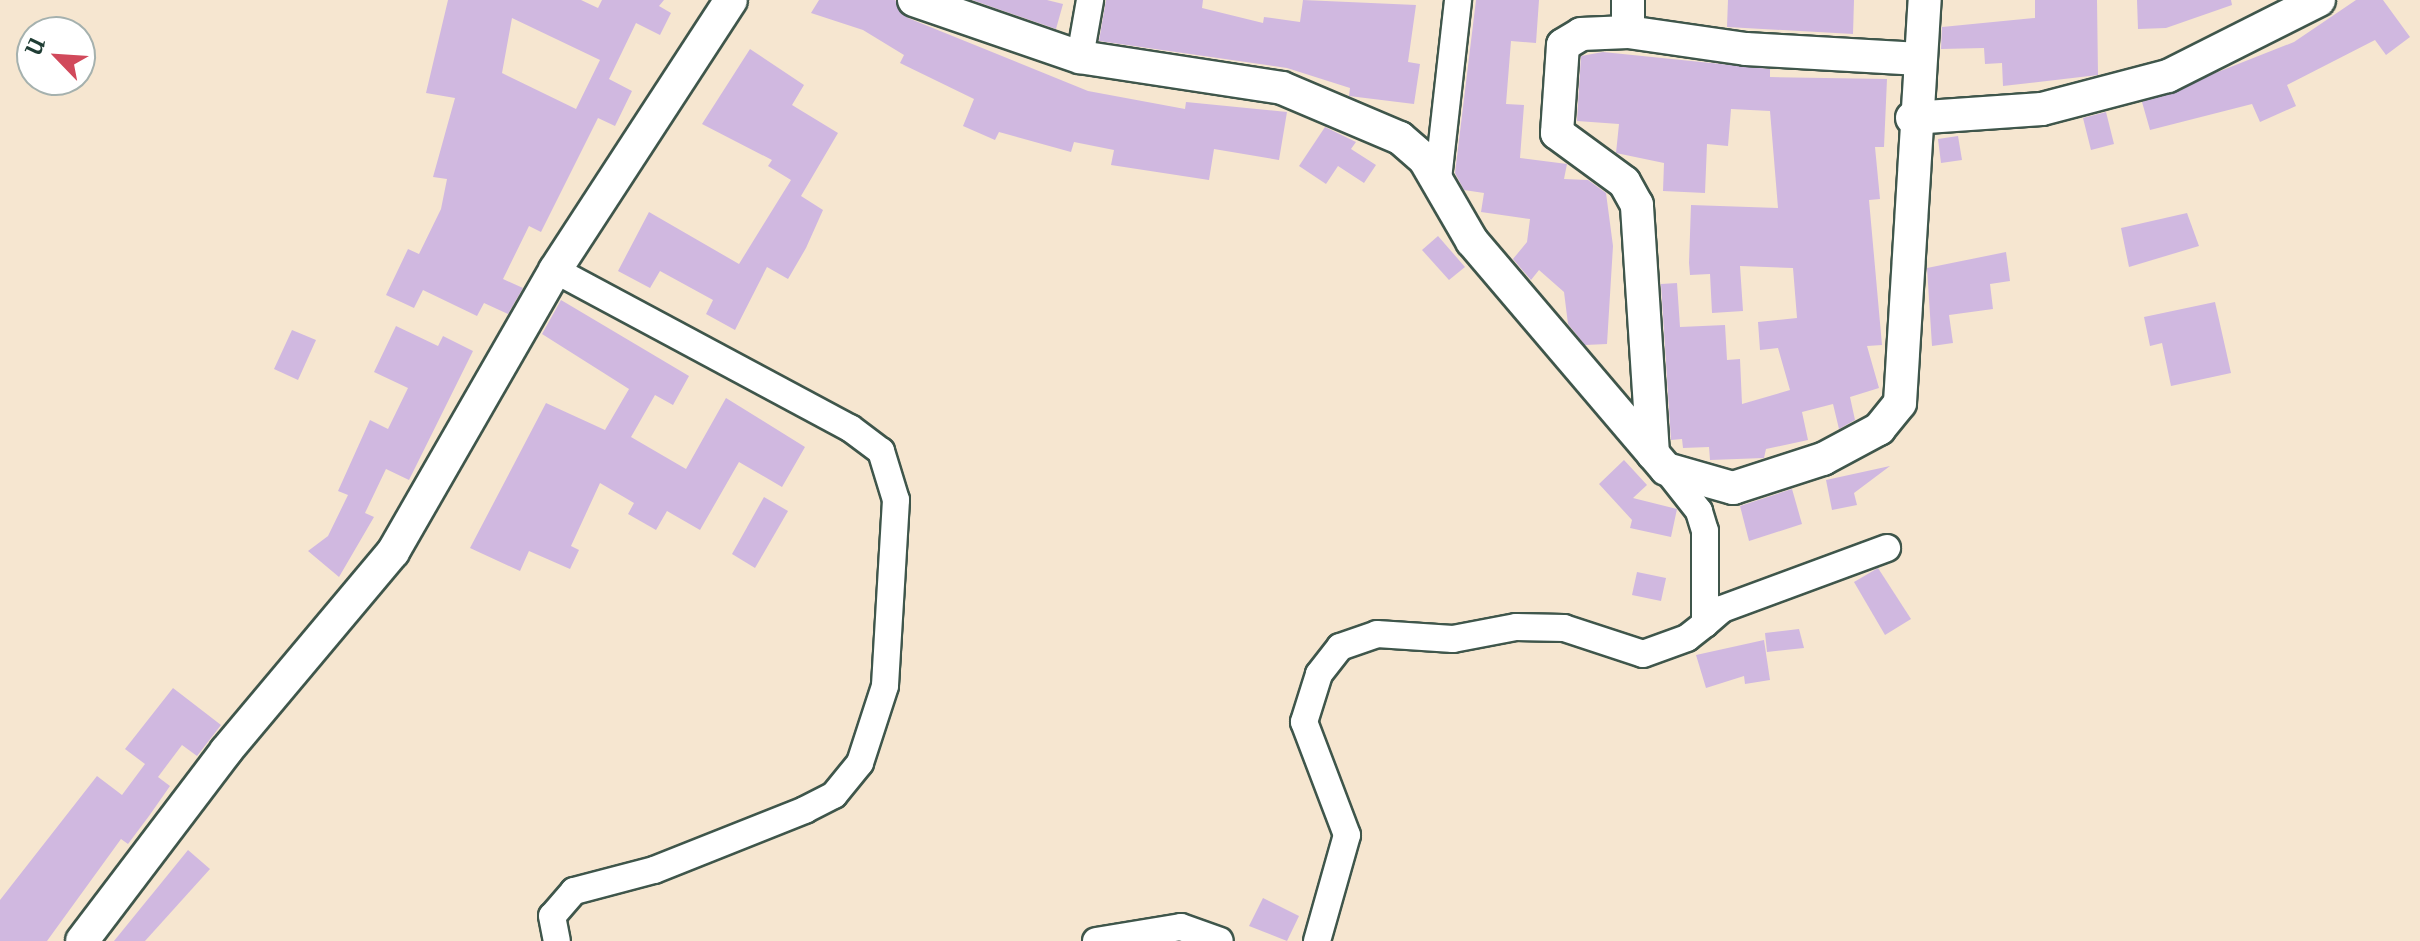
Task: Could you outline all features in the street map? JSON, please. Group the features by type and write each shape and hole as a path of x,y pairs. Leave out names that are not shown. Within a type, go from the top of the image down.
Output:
{"street":[{"path":"82,941 226,751 393,552 555,270 731,0"},
{"path":"914,0 1080,57 1312,98 1400,138 1438,179 1472,241 1699,511 1705,531 1705,624"},
{"path":"1080,57 1090,0"},
{"path":"1438,179 1458,0"},
{"path":"1660,462 1705,485 1758,483 1823,459 1890,419 1905,377 1912,118 1925,0"},
{"path":"1912,118 2042,109 2168,76 2319,0"},
{"path":"1660,462 1637,205 1624,182 1571,150 1554,120 1563,45 1581,34 1628,16 1746,49 1920,59"},
{"path":"555,270 850,428 881,451 896,500 885,686 860,763 834,795 805,810 654,870 574,891 552,916 557,941"},
{"path":"1317,941 1347,835 1304,722 1312,687 1340,647 1377,634 1453,639 1516,627 1564,628 1643,654 1671,647 1722,609 1887,548"},
{"path":"1096,941 1181,927 1220,941"}],"building":[{"path":"448,0 581,0 598,8 602,0 664,0 659,6 671,13 660,35 636,23 609,79 632,91 615,126 598,118 541,232 529,226 503,279 523,288 508,314 484,303 477,316 423,290 414,308 386,295 408,249 419,254 441,209 447,179 433,177 455,98 426,93","holes":["512,18 600,60 576,109 502,73"]},
{"path":"819,0 895,0 908,18 1088,91 1185,109 1186,102 1287,112 1279,160 1214,149 1209,180 1111,165 1114,150 1074,142 1071,152 999,132 995,140 963,126 974,99 900,63 904,55 863,30 811,13"},
{"path":"972,0 1047,0 1063,4 1056,29"},
{"path":"1106,0 1203,0 1202,8 1263,23 1264,17 1300,22 1303,0 1416,5 1408,62 1420,64 1414,104 1349,96 1350,88 1287,68 1099,41"},
{"path":"1476,0 1539,0 1536,43 1511,41 1506,104 1524,105 1520,158 1567,164 1564,179 1588,180 1606,193 1613,246 1607,344 1585,345 1568,324 1564,292 1539,270 1531,280 1513,259 1527,242 1530,219 1481,212 1484,193 1464,190 1455,173"},
{"path":"1728,0 1854,0 1853,34 1727,27"},
{"path":"2035,0 2097,0 2098,75 2003,86 2002,63 1985,64 1984,48 1941,49 1942,27 2035,18"},
{"path":"2137,0 2231,0 2232,5 2166,28 2138,29"},
{"path":"2356,0 2383,0 2410,37 2386,55 2375,40 2287,85 2296,106 2260,122 2252,104 2150,130 2142,102 2294,42"},
{"path":"750,49 804,85 792,105 838,133 801,196 823,210 806,248 788,279 767,267 735,330 706,314 713,300 660,271 650,288 618,271 649,212 739,264 791,180 768,166 772,160 702,124"},
{"path":"1603,52 1770,69 1770,77 1887,79 1884,147 1875,147 1880,199 1869,200 1882,345 1867,346 1879,388 1850,397 1855,420 1839,429 1833,404 1802,412 1808,440 1766,449 1764,458 1710,460 1709,447 1683,448 1682,439 1671,440 1661,284 1677,283 1680,327 1725,325 1727,360 1740,359 1742,404 1790,390 1778,348 1760,350 1758,322 1797,318 1793,268 1740,266 1743,311 1712,313 1710,274 1690,275 1689,263 1691,205 1778,208 1770,111 1731,109 1728,146 1707,144 1705,193 1663,191 1664,163 1616,153 1619,124 1577,121 1581,56"},
{"path":"2106,112 2114,144 2091,150 2083,118"},
{"path":"1325,127 1356,142 1351,149 1376,165 1364,183 1338,166 1326,184 1299,166"},
{"path":"1958,136 1962,160 1941,163 1938,139"},
{"path":"2187,213 2199,246 2129,267 2121,228"},
{"path":"1438,236 1465,267 1449,280 1422,250"},
{"path":"2006,252 2010,281 1990,284 1993,309 1949,315 1953,343 1932,346 1927,268"},
{"path":"561,300 689,376 673,405 655,395 631,437 686,469 726,398 805,447 782,487 739,462 700,530 667,511 656,530 628,514 634,503 600,483 571,546 579,550 570,569 529,551 520,571 470,548 546,403 605,430 629,389 542,334"},
{"path":"2215,302 2231,373 2171,386 2162,343 2150,346 2144,317"},
{"path":"396,326 438,346 443,336 473,351 409,480 386,469 365,513 374,517 339,577 308,551 328,536 348,495 338,491 370,420 388,429 408,388 374,372"},
{"path":"292,330 316,340 298,380 274,369"},
{"path":"1624,460 1647,485 1633,498 1677,509 1671,537 1630,528 1632,520 1599,484"},
{"path":"1890,466 1854,493 1857,505 1832,510 1826,480"},
{"path":"1792,489 1802,524 1749,541 1740,506"},
{"path":"764,497 788,511 755,568 732,554"},
{"path":"1878,568 1911,619 1885,635 1854,582"},
{"path":"1637,572 1666,578 1661,601 1632,595"},
{"path":"1799,629 1804,648 1767,652 1765,633"},
{"path":"1764,640 1770,680 1745,684 1744,676 1706,688 1696,655"},
{"path":"173,688 221,725 197,756 182,745 158,777 170,786 128,844 121,839 47,941 0,941 0,900 97,776 122,795 145,764 125,749"},
{"path":"188,850 210,869 145,941 114,941"},
{"path":"1263,898 1299,916 1287,941 1249,926"}]}
